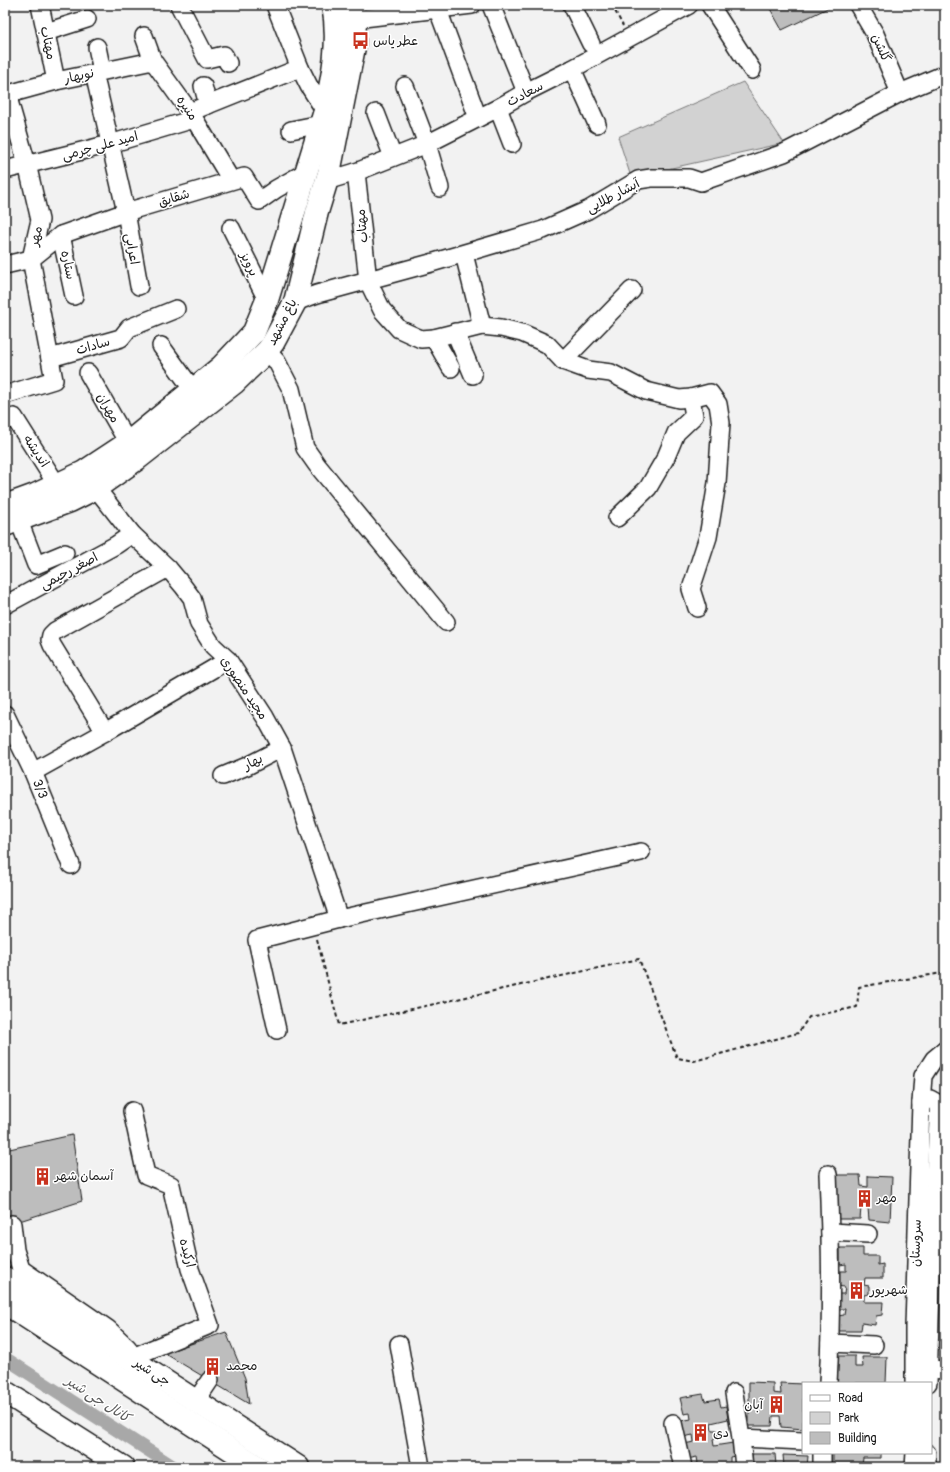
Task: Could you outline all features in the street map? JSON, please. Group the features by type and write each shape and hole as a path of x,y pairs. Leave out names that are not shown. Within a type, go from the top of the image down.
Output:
{"main road":[{"name":"باغ مشهد","path":"10,517 35,495 84,472 128,443 221,366 254,332 267,300 323,118 320,86 336,47 333,5"},
{"name":"باغ مشهد","path":"10,517 70,501 96,488 137,459 234,383 267,351 294,302 326,181 354,47 353,12"},
{"path":"296,207 299,216 304,219 317,212"},
{"path":"286,239 294,235 303,238 308,246"},
{"name":"جی شیر","path":"15,1278 130,1358 298,1467"},
{"name":"جی شیر","path":"5,1303 258,1467"},
{"path":"5,1392 122,1467"}],"street":[{"name":"مهتاب","path":"40,5 56,81"},
{"path":"180,5 207,59 224,55 228,63"},
{"path":"276,5 300,68 320,86"},
{"path":"353,12 444,8 472,5"},
{"path":"491,5 526,92"},
{"path":"572,5 591,44"},
{"name":"سعادت","path":"326,181 356,172 427,144 526,92 572,70 628,38 667,10 689,5"},
{"path":"710,5 752,70"},
{"name":"گلشن","path":"858,5 875,34 900,93"},
{"path":"444,8 478,118"},
{"path":"46,32 87,19"},
{"name":"منیره","path":"144,36 153,61 192,116 232,180"},
{"name":"اعرابی","path":"97,47 98,72 110,144 126,212 139,286"},
{"name":"نوبهار","path":"6,94 56,81 153,61"},
{"path":"192,116 208,105 300,68"},
{"path":"572,70 597,124"},
{"name":"آبشار طلایی","path":"294,302 317,294 464,254 543,230 588,210 638,180 651,178 689,178 701,182 784,153 900,93 945,74"},
{"path":"203,86 208,105"},
{"path":"406,86 427,144 440,188"},
{"name":"مهر","path":"5,394 54,380 31,258 40,220 27,164 6,94"},
{"path":"498,108 512,144"},
{"path":"376,113 393,157"},
{"name":"امید علی چرمی","path":"5,170 110,144 192,116"},
{"path":"291,130 323,118"},
{"path":"331,157 356,172"},
{"name":"شقایق","path":"31,258 61,235 126,212 244,177 260,201 276,189 306,172"},
{"name":"مهتاب","path":"356,172 368,280 382,310 399,329 421,339 434,338"},
{"name":"پرویز","path":"231,228 267,300"},
{"name":"ستاره","path":"61,235 74,296"},
{"path":"464,254 482,326"},
{"path":"5,265 31,258"},
{"path":"563,361 632,290"},
{"name":"سادات","path":"50,358 121,338 129,328 176,309"},
{"path":"451,368 434,338 482,326 522,333 548,344 563,361 588,370 611,373 646,392 679,399 691,398 710,393 718,404 721,423 716,491 708,537 691,589 697,608"},
{"path":"456,332 473,375"},
{"path":"161,346 192,390"},
{"path":"267,351 277,362 291,389 305,448 317,465 446,622"},
{"name":"مهران","path":"88,374 128,443"},
{"path":"617,518 648,488 666,457 676,433 694,416 691,398"},
{"name":"اندیشه","path":"14,417 57,485"},
{"name":"مجید منصوری","path":"96,488 132,534 168,568 184,586 192,598 199,624 202,629 214,646 228,660 265,717 282,748 339,919"},
{"path":"10,517 36,565 65,553"},
{"name":"اصغر رحیمی","path":"5,605 116,545 132,534"},
{"path":"105,732 52,645 50,640 51,635 168,568"},
{"path":"33,772 228,660"},
{"name":"3/3","path":"5,714 33,772 71,865"},
{"name":"بهار","path":"223,776 247,766 282,748"},
{"path":"277,1030 257,940 339,919 641,852"},
{"name":"سروستان","path":"914,1382 920,1103 923,1076 934,1059 945,1050"},
{"name":"سروستان","path":"920,1103 930,1099 939,1104 939,1196 934,1374"},
{"name":"ارکیده","path":"130,1358 210,1325 190,1269 171,1185 146,1175 132,1111"},
{"path":"828,1174 830,1232 830,1343 828,1382"},
{"path":"12,1224 10,1253 15,1278"},
{"path":"830,1232 868,1234"},
{"path":"830,1343 874,1345"},
{"path":"399,1344 421,1467"},
{"path":"196,1401 210,1380"},
{"path":"734,1392 744,1467"},
{"path":"673,1423 684,1467"},
{"path":"741,1438 802,1441"},
{"path":"822,1454 822,1467"},
{"path":"914,1467 915,1454"},
{"path":"927,1454 927,1467"}],"path":[{"path":"612,5 628,38"},
{"path":"314,926 339,1025 639,958 677,1058 694,1061 798,1033 809,1017 857,1007 858,987 942,973 945,975"}],"green space":[{"path":"743,82 784,143 631,177 618,137"}],"building":[{"path":"768,5 834,5 782,30"},
{"name":"آسمان شهر","path":"72,1135 82,1201 7,1225 5,1214 5,1150"},
{"name":"مهر","path":"836,1175 860,1175 861,1186 868,1187 868,1176 892,1177 890,1222 869,1220 868,1208 861,1208 860,1219 836,1219"},
{"name":"شهریور","path":"840,1248 863,1248 863,1256 878,1256 878,1265 883,1264 883,1278 865,1278 864,1285 869,1286 869,1294 864,1295 864,1302 883,1302 882,1315 876,1316 875,1325 862,1323 861,1331 838,1331 838,1316 844,1315 845,1309 834,1309 834,1294 844,1294 845,1287 835,1286 835,1271 846,1271 846,1264 840,1265"},
{"name":"محمد","path":"226,1332 245,1378 249,1404 164,1353"},
{"path":"831,1356 855,1356 855,1367 863,1367 862,1357 887,1357 886,1382 831,1382"},
{"name":"آبان","path":"749,1382 773,1383 773,1393 781,1394 780,1383 802,1384 802,1429 781,1427 780,1416 773,1416 772,1426 749,1426"},
{"name":"دی","path":"703,1394 705,1401 719,1399 721,1407 726,1406 728,1419 711,1423 712,1430 717,1430 718,1438 713,1439 714,1446 733,1443 735,1456 730,1457 730,1467 692,1467 692,1465 698,1463 697,1457 687,1459 684,1444 694,1442 693,1435 683,1437 681,1421 691,1419 690,1413 684,1414 680,1398"},
{"path":"752,1454 775,1454 776,1465 784,1466 783,1455 808,1456 807,1467 752,1467"},
{"path":"833,1454 881,1454 881,1458 863,1458 862,1466 868,1467 833,1467"}],"waterway":[{"name":"کانال جی شیر","path":"5,1358 174,1467"}],"place":[{"name":"عطر یاس","path":"360,41"},
{"name":"آسمان شهر","path":"42,1176"},
{"name":"مهر","path":"864,1198"},
{"name":"شهریور","path":"857,1290"},
{"name":"محمد","path":"213,1366"},
{"name":"آبان","path":"776,1405"},
{"name":"دی","path":"700,1433"}]}
